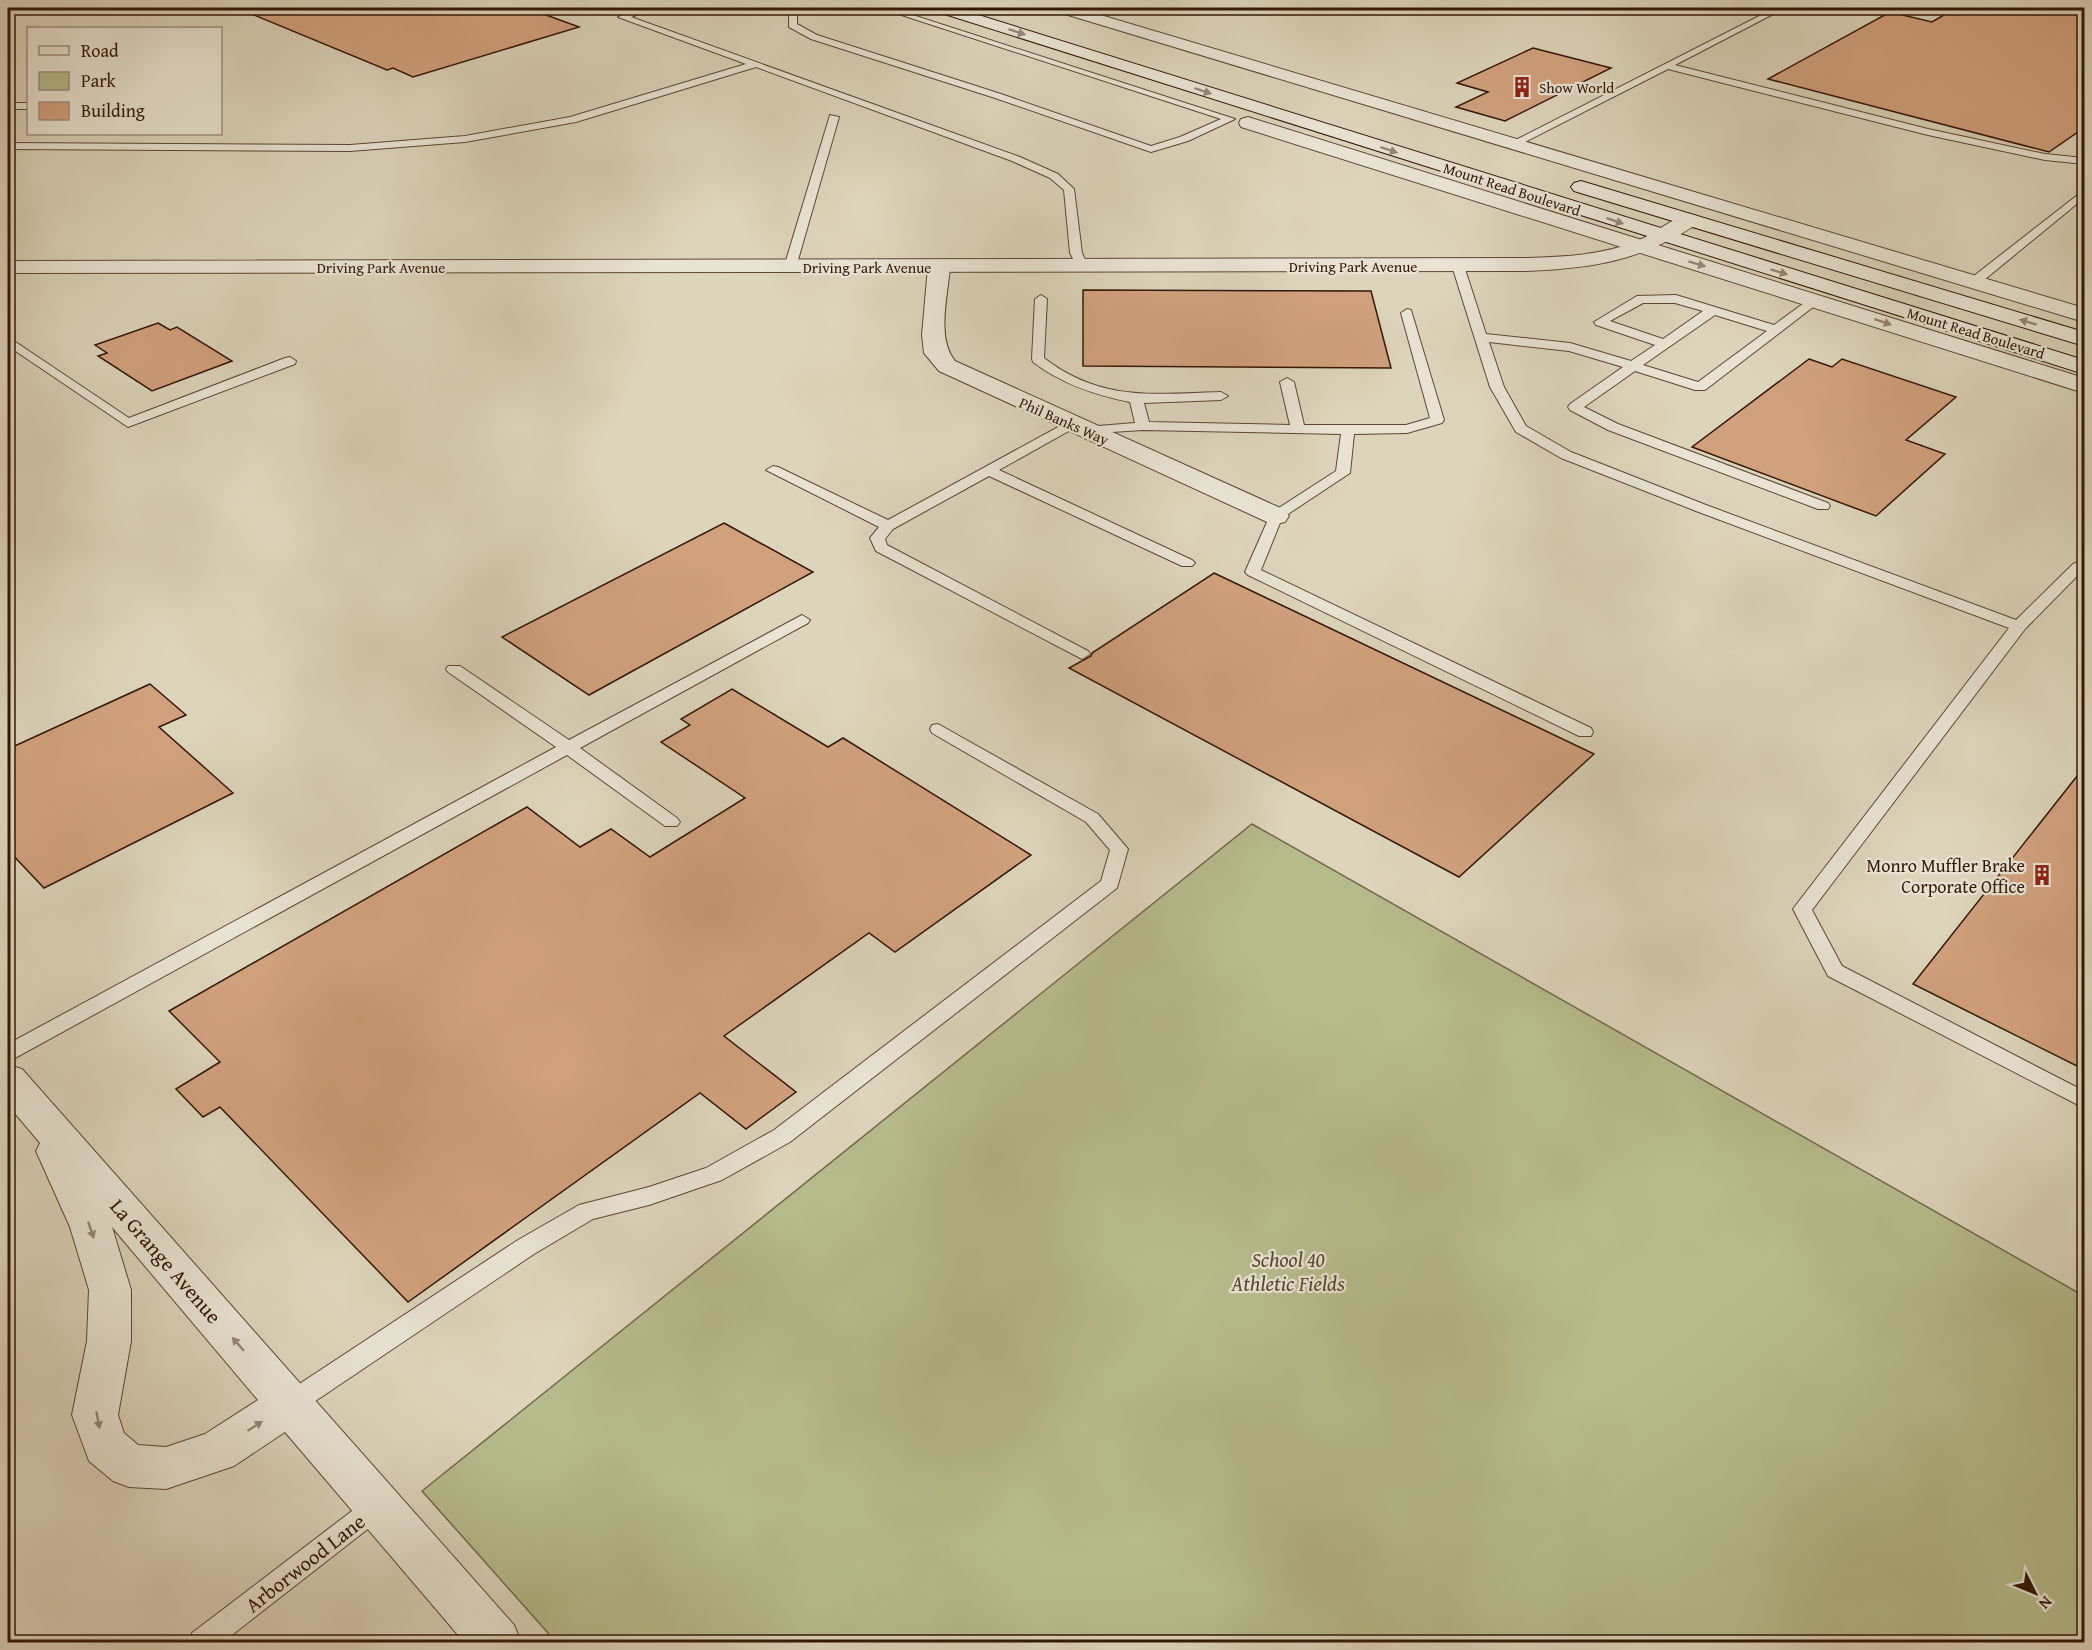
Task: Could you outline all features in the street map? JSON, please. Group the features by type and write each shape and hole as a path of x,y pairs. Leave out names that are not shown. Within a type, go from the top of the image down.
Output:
{"street":[{"name":"Mount Read Boulevard","path":"941,8 2085,367"},
{"path":"1059,16 1136,49"},
{"path":"1059,16 1513,144 2085,315"},
{"name":"Mount Read Boulevard","path":"1239,121 2085,386"},
{"name":"Mount Read Boulevard","path":"1565,182 2085,339"},
{"name":"Driving Park Avenue","path":"8,267 1458,266 1576,261 1604,257 1641,247 1714,205"},
{"name":"Phil Banks Way","path":"939,267 933,335 936,352 947,366 1276,516"},
{"name":"La Grange Avenue","path":"8,1079 496,1642"},
{"name":"La Grange Avenue","path":"42,1119 91,1227 110,1290 109,1341 95,1415 105,1446 129,1466 166,1468 218,1450 290,1404"}],"lane":[{"path":"651,8 622,17 1016,159 1054,176 1069,189 1076,253 1082,266"},
{"path":"793,8 792,25 814,38 998,96 1151,149 1239,121"},
{"path":"884,8 1239,121"},
{"path":"1513,144 1781,8"},
{"path":"8,146 350,148 465,139 572,120 756,64"},
{"path":"1667,66 1928,132 2045,157 2085,161"},
{"path":"8,106 27,106"},
{"path":"790,267 834,117"},
{"path":"113,146 120,136"},
{"path":"1974,282 2085,193"},
{"path":"1458,266 1497,387 1521,429 1566,455 1701,508 2019,626"},
{"path":"1041,299 1038,359 1050,369 1107,394 1136,399 1221,396"},
{"path":"1665,344 1600,322 1641,299 1676,299 1776,330"},
{"path":"1481,337 1570,347 1700,387 1815,301"},
{"path":"1713,310 1575,407 1613,427 1823,506"},
{"path":"1082,654 881,548 877,538 888,526 987,470 1079,427 1407,429 1437,420 1407,313"},
{"path":"8,341 128,423 290,361"},
{"path":"1287,382 1298,429"},
{"path":"1136,399 1143,426"},
{"path":"1348,430 1343,473 1276,516 1253,572 1585,732"},
{"path":"987,470 1187,563"},
{"path":"773,471 888,526"},
{"path":"2085,563 2078,567 2019,626 1802,909 1835,971 2085,1100"},
{"path":"8,1053 802,620"},
{"path":"454,669 670,822"},
{"path":"290,1404 526,1247 587,1211 649,1196 714,1174 782,1136 1110,884 1119,849 1092,818 938,729"},
{"name":"Arborwood Lane","path":"202,1642 379,1505"}],"green space":[{"name":"School 40 Athletic Fields","path":"1252,824 2084,1296 2084,1642 556,1642 422,1491"}],"building":[{"path":"237,8 527,8 579,27 413,77 393,68 387,70"},
{"path":"1956,8 2085,8 2085,127 2049,152 1768,79 1890,12 1932,22"},
{"name":"Show World","path":"1533,48 1611,68 1505,121 1456,107 1488,92 1457,83"},
{"path":"1083,290 1371,291 1391,368 1083,366"},
{"path":"158,323 170,330 177,327 232,361 152,391 98,356 107,353 95,345"},
{"path":"1809,359 1832,367 1842,359 1956,397 1906,440 1945,454 1876,516 1692,447"},
{"path":"724,523 813,572 589,695 502,637"},
{"path":"1214,573 1594,754 1459,877 1069,668 1091,656 1092,653"},
{"path":"150,684 186,715 159,727 233,793 44,888 8,850 8,749"},
{"path":"732,689 828,747 843,738 1031,855 895,952 869,933 724,1036 796,1092 746,1129 700,1093 408,1302 220,1107 203,1117 176,1089 220,1062 169,1011 527,807 580,847 611,829 650,857 745,798 661,742 690,725 681,719"},
{"name":"Monro Muffler Brake Corporate Office","path":"2085,766 2085,1070 1913,984"}],"place":[{"name":"Show World","path":"1522,87"},
{"name":"Monro Muffler Brake Corporate Office","path":"2042,875"}]}
